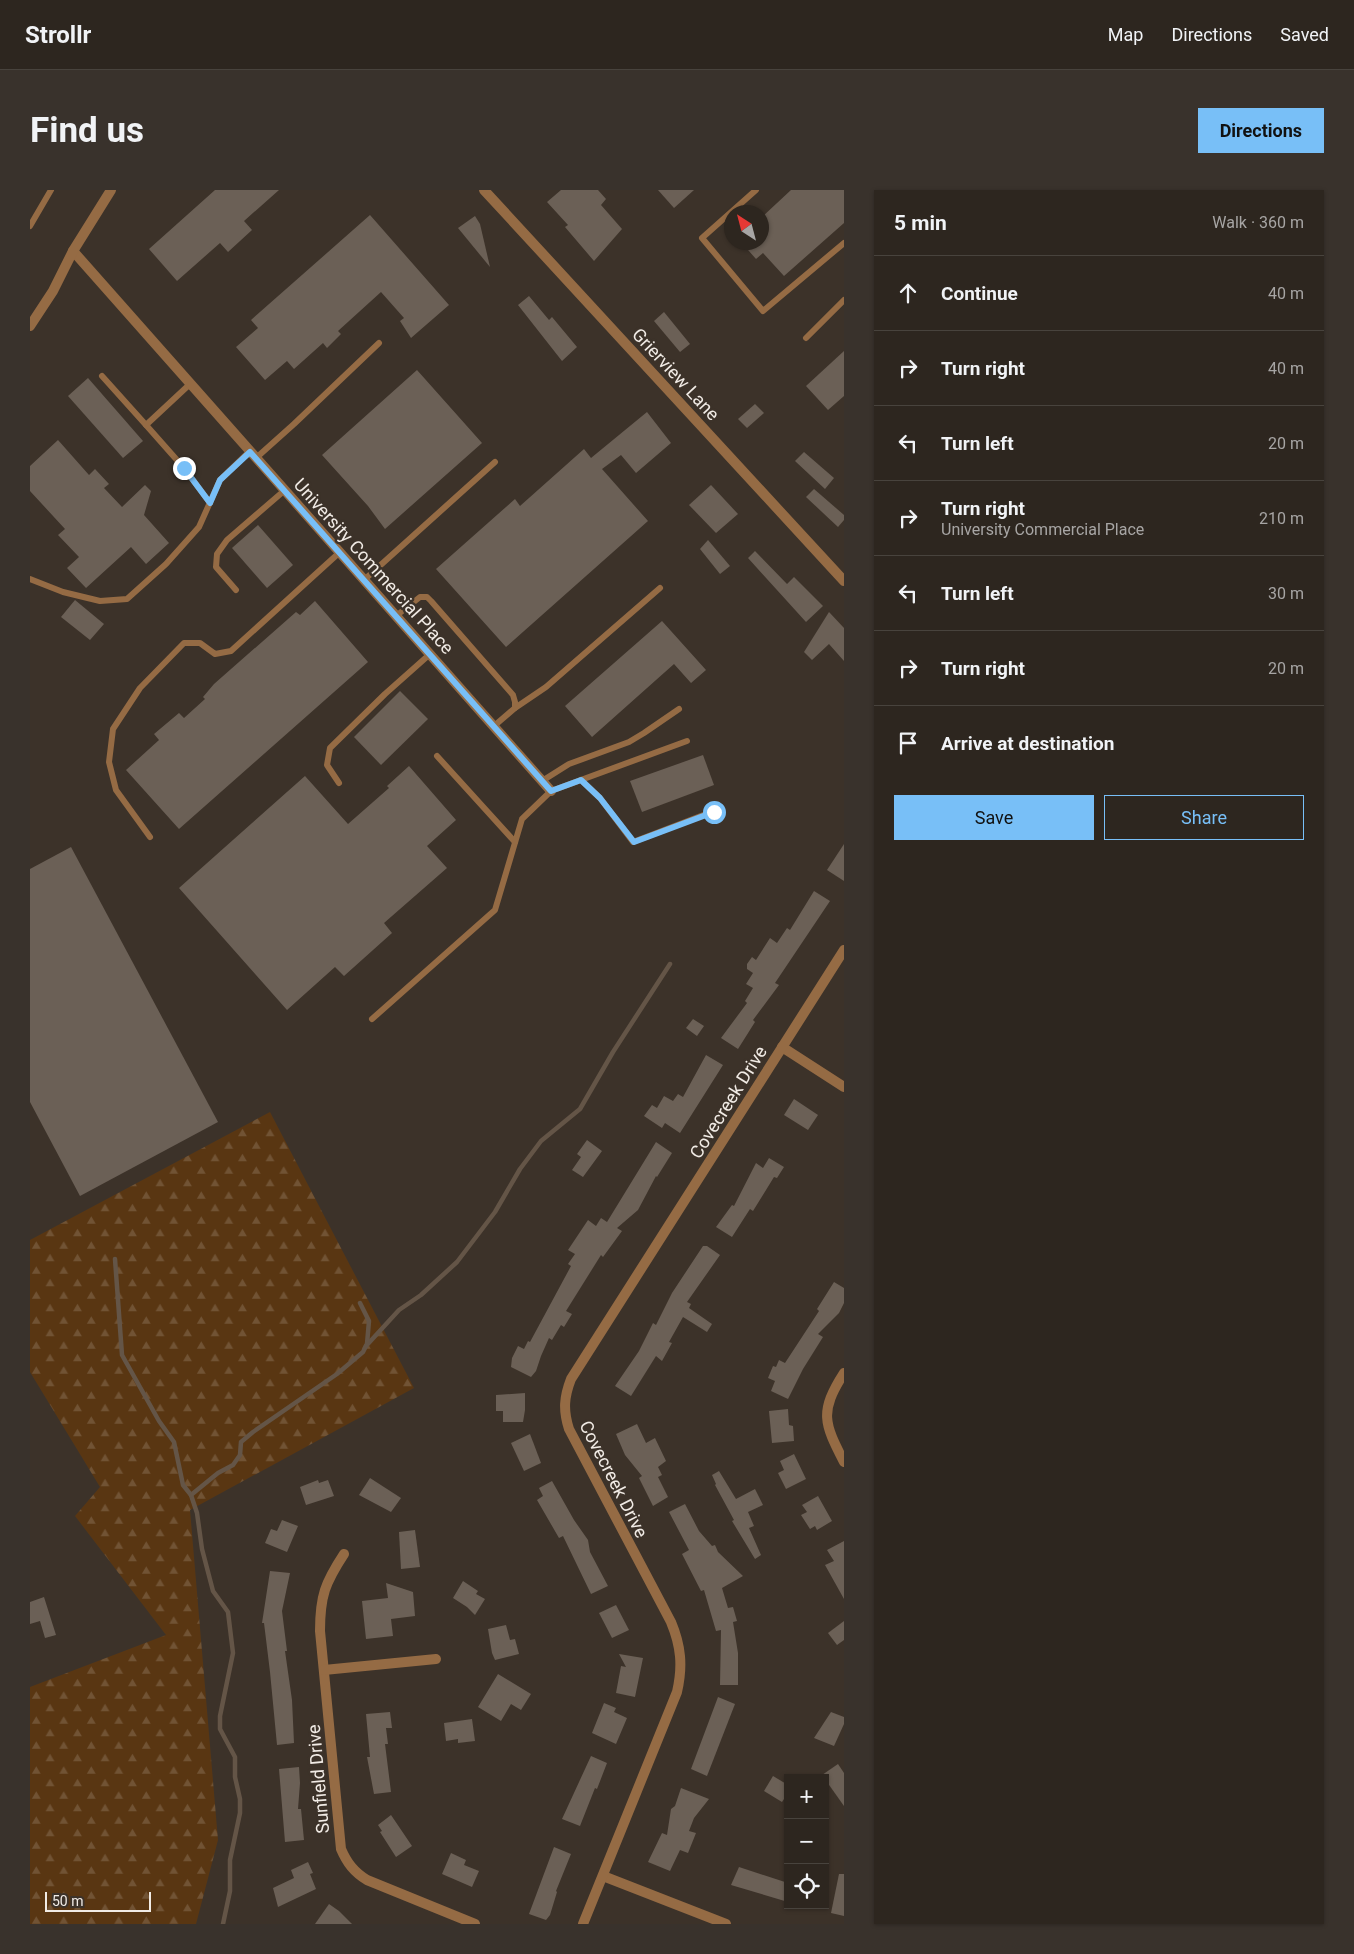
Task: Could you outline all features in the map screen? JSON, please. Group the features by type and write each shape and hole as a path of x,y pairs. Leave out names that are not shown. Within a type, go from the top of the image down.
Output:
{"street":[{"path":"30,326 53,291 73,251 109,190"},
{"name":"Grierview Lane","path":"484,190 844,581"},
{"name":"University Commercial Place","path":"73,251 551,791"},
{"name":"Covecreek Drive","path":"583,1924 677,1692 681,1657 678,1639 671,1622 569,1429 564,1415 566,1392 571,1379 844,950"},
{"path":"782,1047 844,1087"},
{"path":"844,1373 830,1397 826,1412 830,1436 844,1462"},
{"name":"Sunfield Drive","path":"344,1554 326,1582 322,1599 320,1631 340,1842 346,1862 367,1880 475,1924"},
{"path":"324,1670 436,1659"},
{"path":"603,1876 726,1924"}],"lane":[{"path":"30,226 50,190"},
{"path":"756,190 702,238 763,311 844,243"},
{"path":"806,338 844,300"},
{"path":"30,579 63,592 100,600 127,599 166,564 199,527 220,480 294,424 379,343"},
{"path":"102,376 184,468 210,503"},
{"path":"146,425 190,384"},
{"path":"364,580 495,462"},
{"path":"236,590 216,567 217,554 227,540 285,490"},
{"path":"150,837 116,790 108,762 113,729 140,688 184,643 200,643 215,654 231,651 340,552"},
{"path":"494,726 514,708 546,687 660,588"},
{"path":"396,616 420,597 427,597 513,695 514,708"},
{"path":"339,783 327,765 330,748 385,694 430,654"},
{"path":"542,781 569,764 629,742 679,709"},
{"path":"372,1019 495,910 522,819 551,791 687,741"},
{"path":"438,756 515,842"},
{"path":"581,780 600,798 634,842 714,812"}],"green space":[{"path":"270,1112 414,1388 190,1510 218,1840 196,1924 30,1924 30,1687 166,1635 75,1516 100,1487 30,1372 30,1240"}],"building":[{"path":"215,190 279,190 244,221 252,230 228,252 220,243 177,281 149,249"},
{"path":"561,190 598,190 606,199 601,205 622,229 594,261 565,227 568,225 547,202"},
{"path":"658,190 694,190 674,208"},
{"path":"791,190 844,190 844,223 784,276 763,253 756,259 748,250 769,250 769,210"},
{"path":"370,215 449,305 411,338 400,321 404,318 381,292 338,331 341,334 327,348 323,343 294,369 287,361 265,380 236,347 258,328 251,320"},
{"path":"475,216 480,224 490,267 458,228"},
{"path":"529,296 549,320 552,317 577,347 562,361 518,305"},
{"path":"664,312 690,344 680,352 654,321"},
{"path":"844,351 844,396 828,410 806,386"},
{"path":"417,370 482,443 385,529 368,506 322,455"},
{"path":"88,378 143,441 123,458 68,396"},
{"path":"755,404 764,413 747,428 738,419"},
{"path":"647,412 671,443 636,473 621,455 602,469 648,521 506,647 436,569 515,499 520,506 584,449 591,458"},
{"path":"58,440 89,475 95,469 109,484 104,488 122,507 145,485 151,491 144,515 169,543 146,564 131,547 86,588 67,568 79,557 58,535 65,529 30,491 30,466"},
{"path":"804,452 834,478 825,489 795,461"},
{"path":"711,485 738,514 716,533 689,505"},
{"path":"814,489 844,515 844,520 838,527 806,497"},
{"path":"258,525 293,565 267,588 232,548"},
{"path":"708,540 730,566 720,574 700,549"},
{"path":"755,551 787,584 794,577 823,606 806,622 748,558"},
{"path":"75,600 104,624 90,640 61,617"},
{"path":"315,601 368,662 179,829 126,770 159,740 154,734 179,713 184,718 205,699 203,697 214,684 296,612 300,615"},
{"path":"829,612 844,628 844,661 829,644 812,660 804,652"},
{"path":"662,621 706,670 691,683 674,664 592,737 565,706"},
{"path":"400,691 428,719 381,765 354,737"},
{"path":"703,755 714,785 642,812 630,781"},
{"path":"409,766 456,820 427,846 447,868 384,923 392,933 344,976 335,967 287,1010 179,888 305,776 348,824 389,788 387,786"},
{"path":"844,844 844,881 827,870"},
{"path":"71,847 218,1122 80,1196 30,1102 30,869"},
{"path":"814,891 830,901 775,983 779,985 753,1020 755,1022 738,1049 721,1038 747,1003 745,1001 753,988 746,984 753,973 747,969 747,964 752,957 756,960 770,938 777,943 787,928 790,930"},
{"path":"693,1019 704,1026 697,1036 686,1028"},
{"path":"706,1055 723,1065 680,1133 665,1123 662,1128 644,1116 652,1105 657,1108 664,1096 673,1101 678,1094 683,1097"},
{"path":"794,1099 818,1115 808,1130 784,1115"},
{"path":"587,1140 602,1151 583,1177 572,1170 581,1157 577,1154"},
{"path":"656,1142 672,1153 656,1176 638,1210 617,1228 622,1231 603,1257 601,1255 566,1311 572,1314 564,1327 561,1325 552,1340 549,1338 536,1371 531,1377 511,1367 512,1358 518,1346 524,1349 528,1341 530,1342 571,1266 568,1264 575,1254 568,1250 588,1220 596,1226 601,1218 607,1222"},
{"path":"769,1158 784,1167 777,1178 774,1177 753,1211 750,1209 732,1237 716,1227 732,1205 734,1206 756,1163 763,1168"},
{"path":"703,1246 707,1246 720,1255 687,1302 691,1304 689,1308 712,1324 707,1332 683,1317 669,1342 672,1343 662,1361 656,1356 631,1396 615,1386 639,1351 653,1323 656,1325 672,1293"},
{"path":"834,1282 844,1288 844,1303 839,1313 818,1334 823,1337 803,1369 788,1399 771,1391 775,1381 768,1378 773,1366 776,1367 779,1360 785,1363 819,1311 817,1309"},
{"path":"525,1393 523,1422 503,1422 503,1411 496,1411 496,1395"},
{"path":"788,1409 789,1425 793,1426 794,1441 772,1443 769,1411"},
{"path":"637,1424 646,1443 655,1438 666,1461 658,1467 662,1475 658,1477 668,1497 653,1506 639,1478 642,1476 625,1455 616,1434"},
{"path":"530,1434 541,1463 524,1471 511,1443"},
{"path":"794,1454 806,1479 786,1489 778,1473 784,1470 780,1461"},
{"path":"719,1471 736,1499 755,1489 763,1505 748,1512 754,1526 749,1528 761,1555 755,1559 732,1521 734,1520 715,1485 712,1475"},
{"path":"370,1478 401,1498 391,1512 359,1495"},
{"path":"318,1480 319,1483 328,1480 334,1496 306,1505 300,1487"},
{"path":"552,1481 574,1520 588,1540 590,1552 608,1586 591,1594 563,1536 559,1538 537,1500 543,1496 539,1488"},
{"path":"818,1496 832,1521 817,1530 815,1526 810,1529 801,1515 807,1512 802,1505"},
{"path":"685,1504 699,1531 712,1546 715,1545 718,1552 743,1576 722,1588 728,1608 733,1607 737,1621 733,1622 738,1653 738,1685 720,1685 721,1630 716,1631 704,1590 701,1591 682,1554 689,1550 669,1512"},
{"path":"282,1520 298,1526 287,1552 265,1543 271,1529 277,1531"},
{"path":"415,1530 420,1567 401,1569 399,1532"},
{"path":"844,1541 844,1599 825,1565 834,1561 827,1550"},
{"path":"270,1571 290,1573 282,1611 292,1700 294,1743 277,1745 264,1623 262,1623"},
{"path":"463,1581 478,1591 476,1594 485,1599 475,1615 453,1598"},
{"path":"386,1583 413,1592 415,1616 391,1619 393,1636 366,1639 362,1601 388,1598"},
{"path":"44,1597 56,1635 45,1638 40,1621 30,1624 30,1602"},
{"path":"616,1605 629,1630 612,1638 599,1613"},
{"path":"844,1621 844,1640 837,1645 828,1633"},
{"path":"506,1625 510,1640 515,1639 519,1654 495,1660 488,1629"},
{"path":"619,1654 643,1658 635,1697 616,1693 621,1666 626,1667"},
{"path":"498,1674 531,1694 521,1710 511,1704 501,1721 478,1707"},
{"path":"718,1697 735,1704 707,1776 691,1769"},
{"path":"604,1703 616,1708 614,1712 627,1718 616,1744 592,1733"},
{"path":"390,1712 392,1728 386,1728 388,1744 385,1744 391,1792 374,1794 367,1757 370,1757 366,1714"},
{"path":"831,1712 844,1717 844,1724 834,1746 814,1738"},
{"path":"472,1719 475,1741 458,1743 458,1739 446,1741 444,1723"},
{"path":"591,1756 607,1763 580,1826 562,1819"},
{"path":"838,1764 844,1773 844,1806 829,1785 829,1774 823,1774"},
{"path":"299,1767 298,1809 301,1809 304,1840 285,1842 279,1769"},
{"path":"773,1776 784,1783 784,1799 782,1802 764,1791"},
{"path":"681,1788 709,1799 694,1818 689,1831 696,1833 688,1853 680,1850 670,1871 648,1862 662,1833 667,1835 671,1809 675,1806"},
{"path":"391,1815 412,1846 396,1857 380,1832 382,1831 378,1825"},
{"path":"554,1847 571,1854 556,1891 550,1915 546,1920 529,1914"},
{"path":"451,1853 466,1860 464,1865 479,1871 472,1887 442,1874"},
{"path":"308,1862 313,1873 310,1874 316,1889 278,1907 273,1888 294,1878 291,1870"},
{"path":"739,1867 784,1882 784,1901 731,1885"},
{"path":"839,1874 844,1874 844,1916 831,1913"},
{"path":"329,1904 339,1911 352,1924 315,1924"}],"waterway":[{"path":"366,1346 399,1310 421,1295 457,1262 495,1212 520,1169 541,1141 580,1109 613,1052 670,964"},
{"path":"115,1259 122,1355 159,1421 174,1442 183,1485 191,1495 197,1513 202,1549 213,1591 228,1612 233,1653 220,1716 220,1729 235,1757 235,1777 240,1799 240,1813 230,1860 230,1891 223,1924"},
{"path":"191,1495 218,1473 233,1465 240,1455 241,1442 253,1432 337,1374 363,1352 367,1344 369,1321 360,1303"}],"route":[{"path":"184,468 210,503 220,480 250,452 551,791 581,780 600,798 634,842 714,812"}]}
